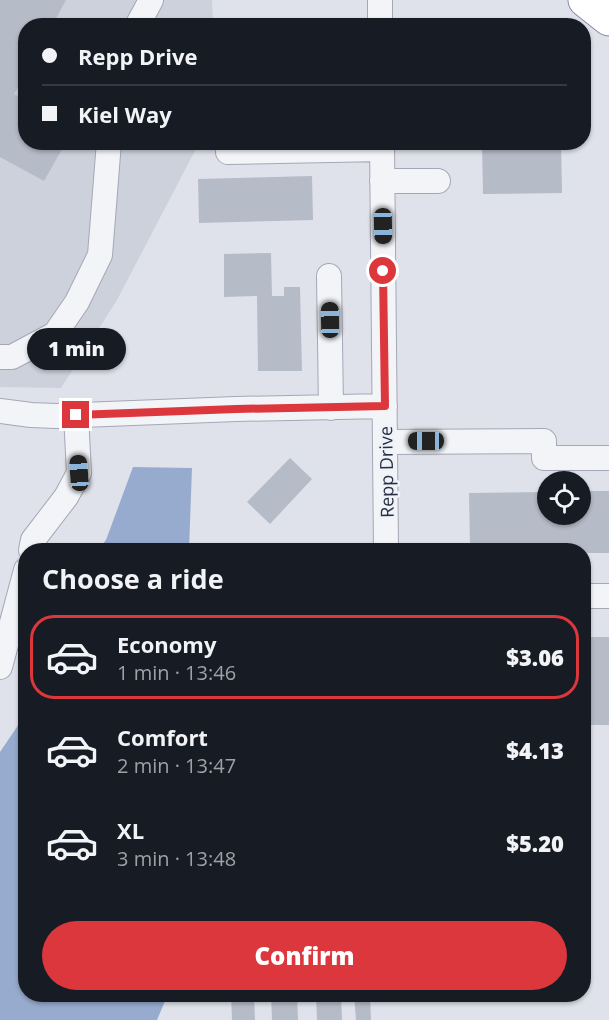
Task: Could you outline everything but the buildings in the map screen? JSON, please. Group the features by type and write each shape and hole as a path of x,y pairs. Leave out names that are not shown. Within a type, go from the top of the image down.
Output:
{"highway":[{"path":"585,0 609,19"}],"street":[{"path":"142,18 152,0"},
{"path":"380,0 380,18"},
{"path":"0,357 12,357 55,334 77,302 100,255 108,150"},
{"path":"228,152 279,150"},
{"name":"Repp Drive","path":"382,150 386,543"},
{"path":"382,181 438,181"},
{"path":"329,276 331,408"},
{"path":"0,411 31,415 76,415 385,406"},
{"path":"32,543 66,497 79,473 76,415"},
{"path":"385,442 544,441 544,458 609,458"},
{"path":"591,596 609,596"},
{"path":"0,667 18,600"}],"shaded area":[{"path":"0,0 212,0 213,18 18,18 18,150 195,150 117,300 61,388 0,387"}],"water":[{"path":"133,467 192,468 189,543 104,543"},
{"path":"18,725 18,1002 165,1002 157,1020 0,1020 0,752"}],"route":[{"path":"76,415 385,406 383,271"}]}
